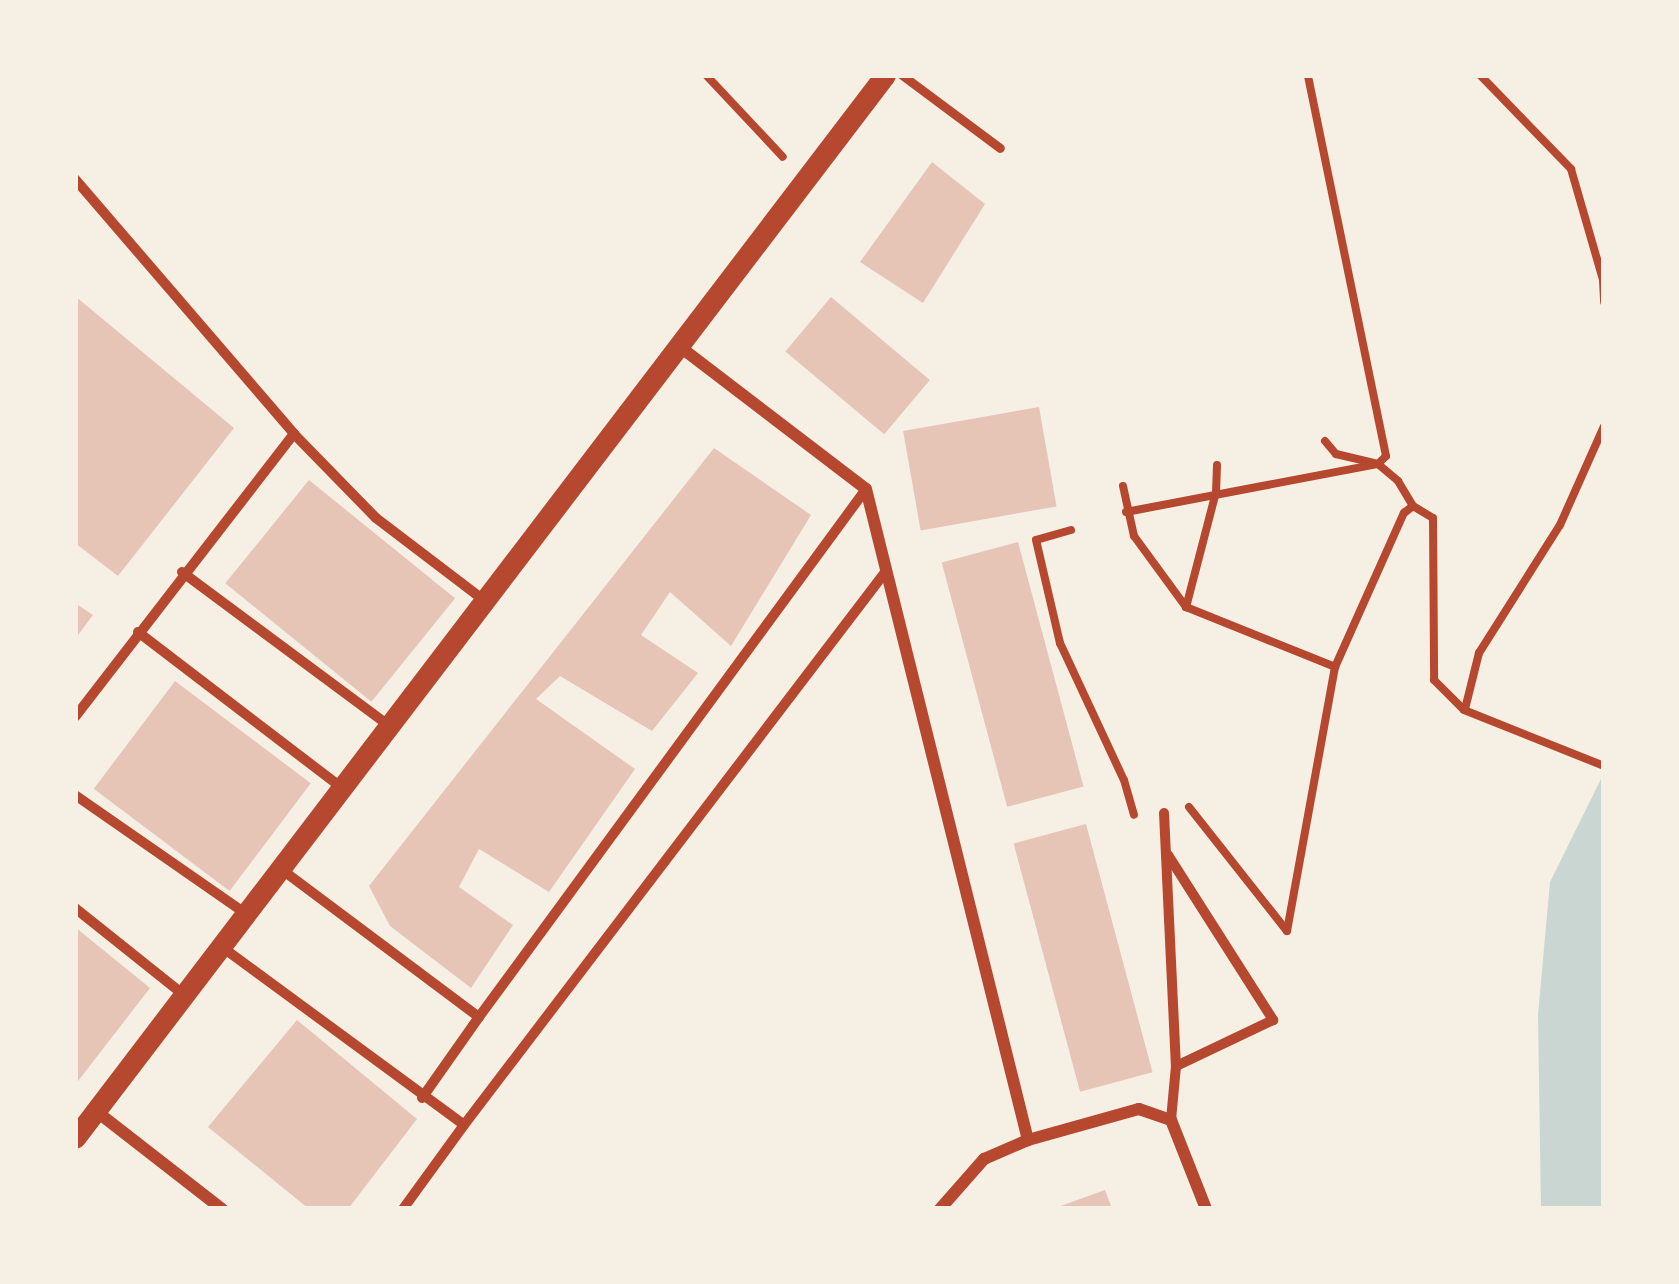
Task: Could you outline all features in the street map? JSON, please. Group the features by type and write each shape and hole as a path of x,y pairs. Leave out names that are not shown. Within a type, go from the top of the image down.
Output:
{"street":[{"path":"75,1138 680,346 874,81"},
{"path":"75,179 294,434 376,518 485,601"},
{"path":"680,346 866,489 1028,1140"},
{"path":"75,717 182,572 294,434"},
{"path":"422,1098 866,489"},
{"path":"403,1209 886,571"},
{"path":"182,572 389,726"},
{"path":"138,632 342,788"},
{"path":"75,795 246,914"},
{"path":"1164,813 1176,1066 1171,1120 1206,1209"},
{"path":"1166,851 1273,1020 1176,1066"},
{"path":"280,869 479,1017"},
{"path":"75,908 184,995"},
{"path":"221,946 464,1125"},
{"path":"940,1209 985,1159 1028,1140 1139,1109 1171,1120"},
{"path":"96,1111 222,1209"}],"lane":[{"path":"902,75 1000,148"}],"path":[{"path":"706,75 805,180"},
{"path":"1126,512 1378,464 1386,456 1308,75"},
{"path":"1480,75 1571,169 1603,280 1604,302"},
{"path":"1464,710 1479,653 1560,525 1604,427"},
{"path":"1325,441 1336,454 1378,464 1398,481 1413,506 1433,518 1434,680 1464,710 1604,766"},
{"path":"1186,607 1216,492 1217,465"},
{"path":"1123,486 1126,512 1156,570 1186,607 1335,667"},
{"path":"1164,813 1193,806 1287,932 1335,667 1404,513 1413,506"},
{"path":"1071,530 1036,540 1060,643 1124,780 1137,826"}],"shaded area":[{"path":"1604,773 1604,1209 1541,1209 1538,1015 1550,882"}],"building":[{"path":"932,162 985,204 923,303 860,262"},
{"path":"75,296 234,428 118,576 75,543"},
{"path":"831,297 930,380 884,434 785,351"},
{"path":"1039,407 1057,506 921,530 903,431"},
{"path":"714,448 811,515 731,646 670,592 641,635 698,673 652,731 560,676 536,699 635,769 549,892 479,849 459,887 513,925 471,988 390,926 369,886"},
{"path":"309,480 455,598 371,702 225,583"},
{"path":"1018,542 1083,786 1007,807 942,562"},
{"path":"75,603 93,615 75,639"},
{"path":"175,681 311,783 230,891 94,789"},
{"path":"1086,824 1153,1072 1080,1092 1014,843"},
{"path":"75,927 150,988 75,1085"},
{"path":"297,1020 417,1119 348,1209 309,1209 208,1127"},
{"path":"1105,1190 1112,1209 1055,1209 1055,1208"}]}
